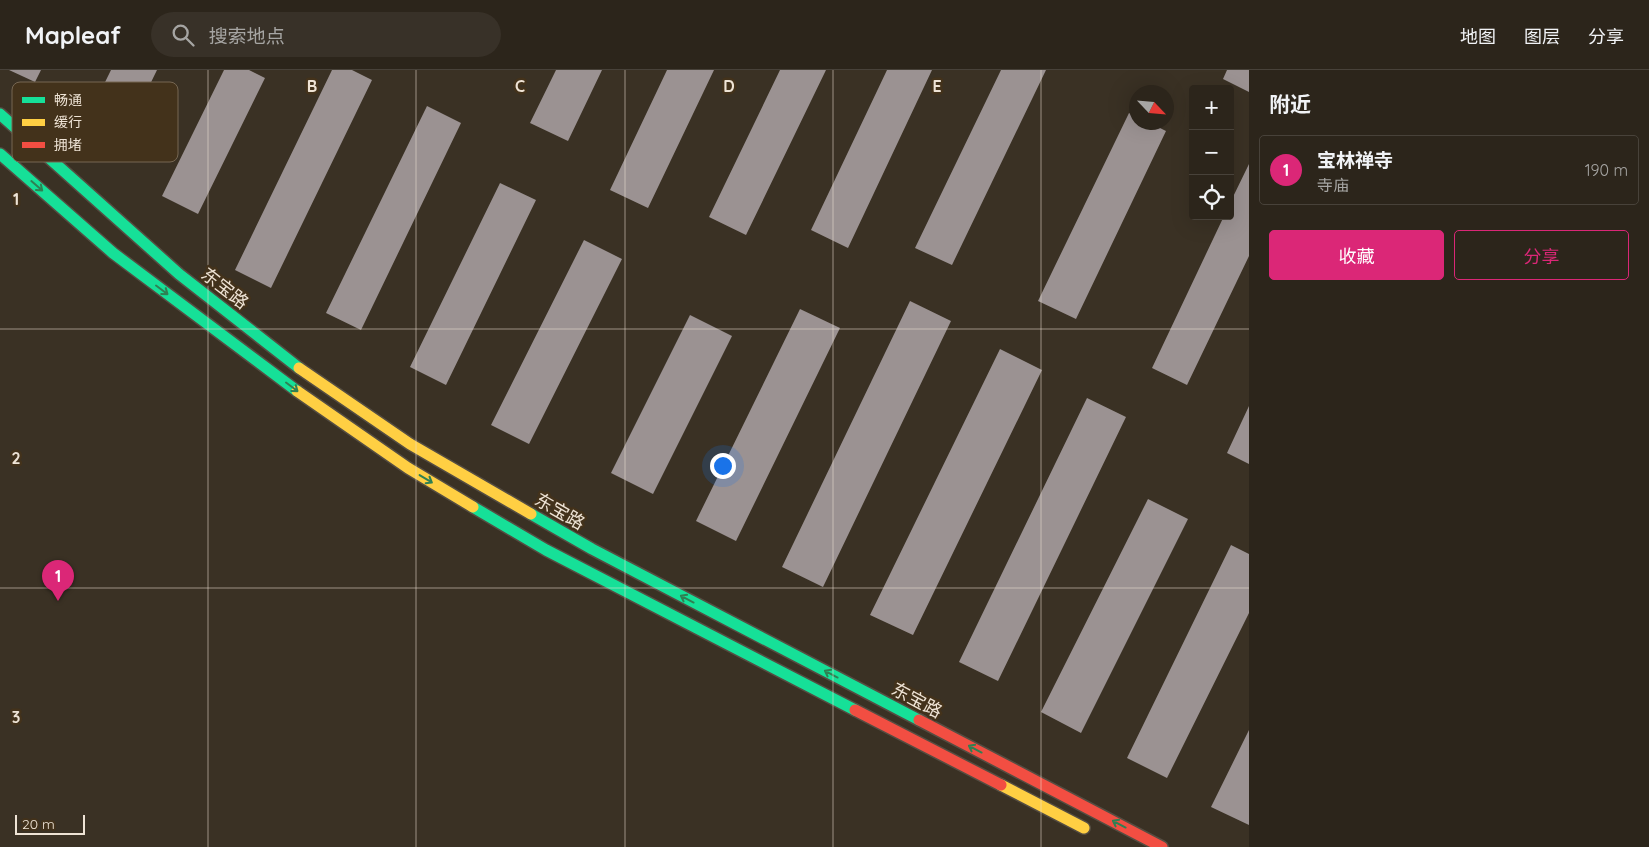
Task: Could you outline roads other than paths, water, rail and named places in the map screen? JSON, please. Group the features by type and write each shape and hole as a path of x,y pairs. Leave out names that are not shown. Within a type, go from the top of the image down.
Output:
{"street":[{"name":"东宝路","path":"0,114 12,125"},
{"name":"东宝路","path":"0,154 113,253 303,395 408,468 546,550 1095,833"},
{"name":"东宝路","path":"54,162 179,274 301,369 410,444 592,549 1162,847"}],"place":[{"name":"宝林禅寺","path":"58,601"}]}
